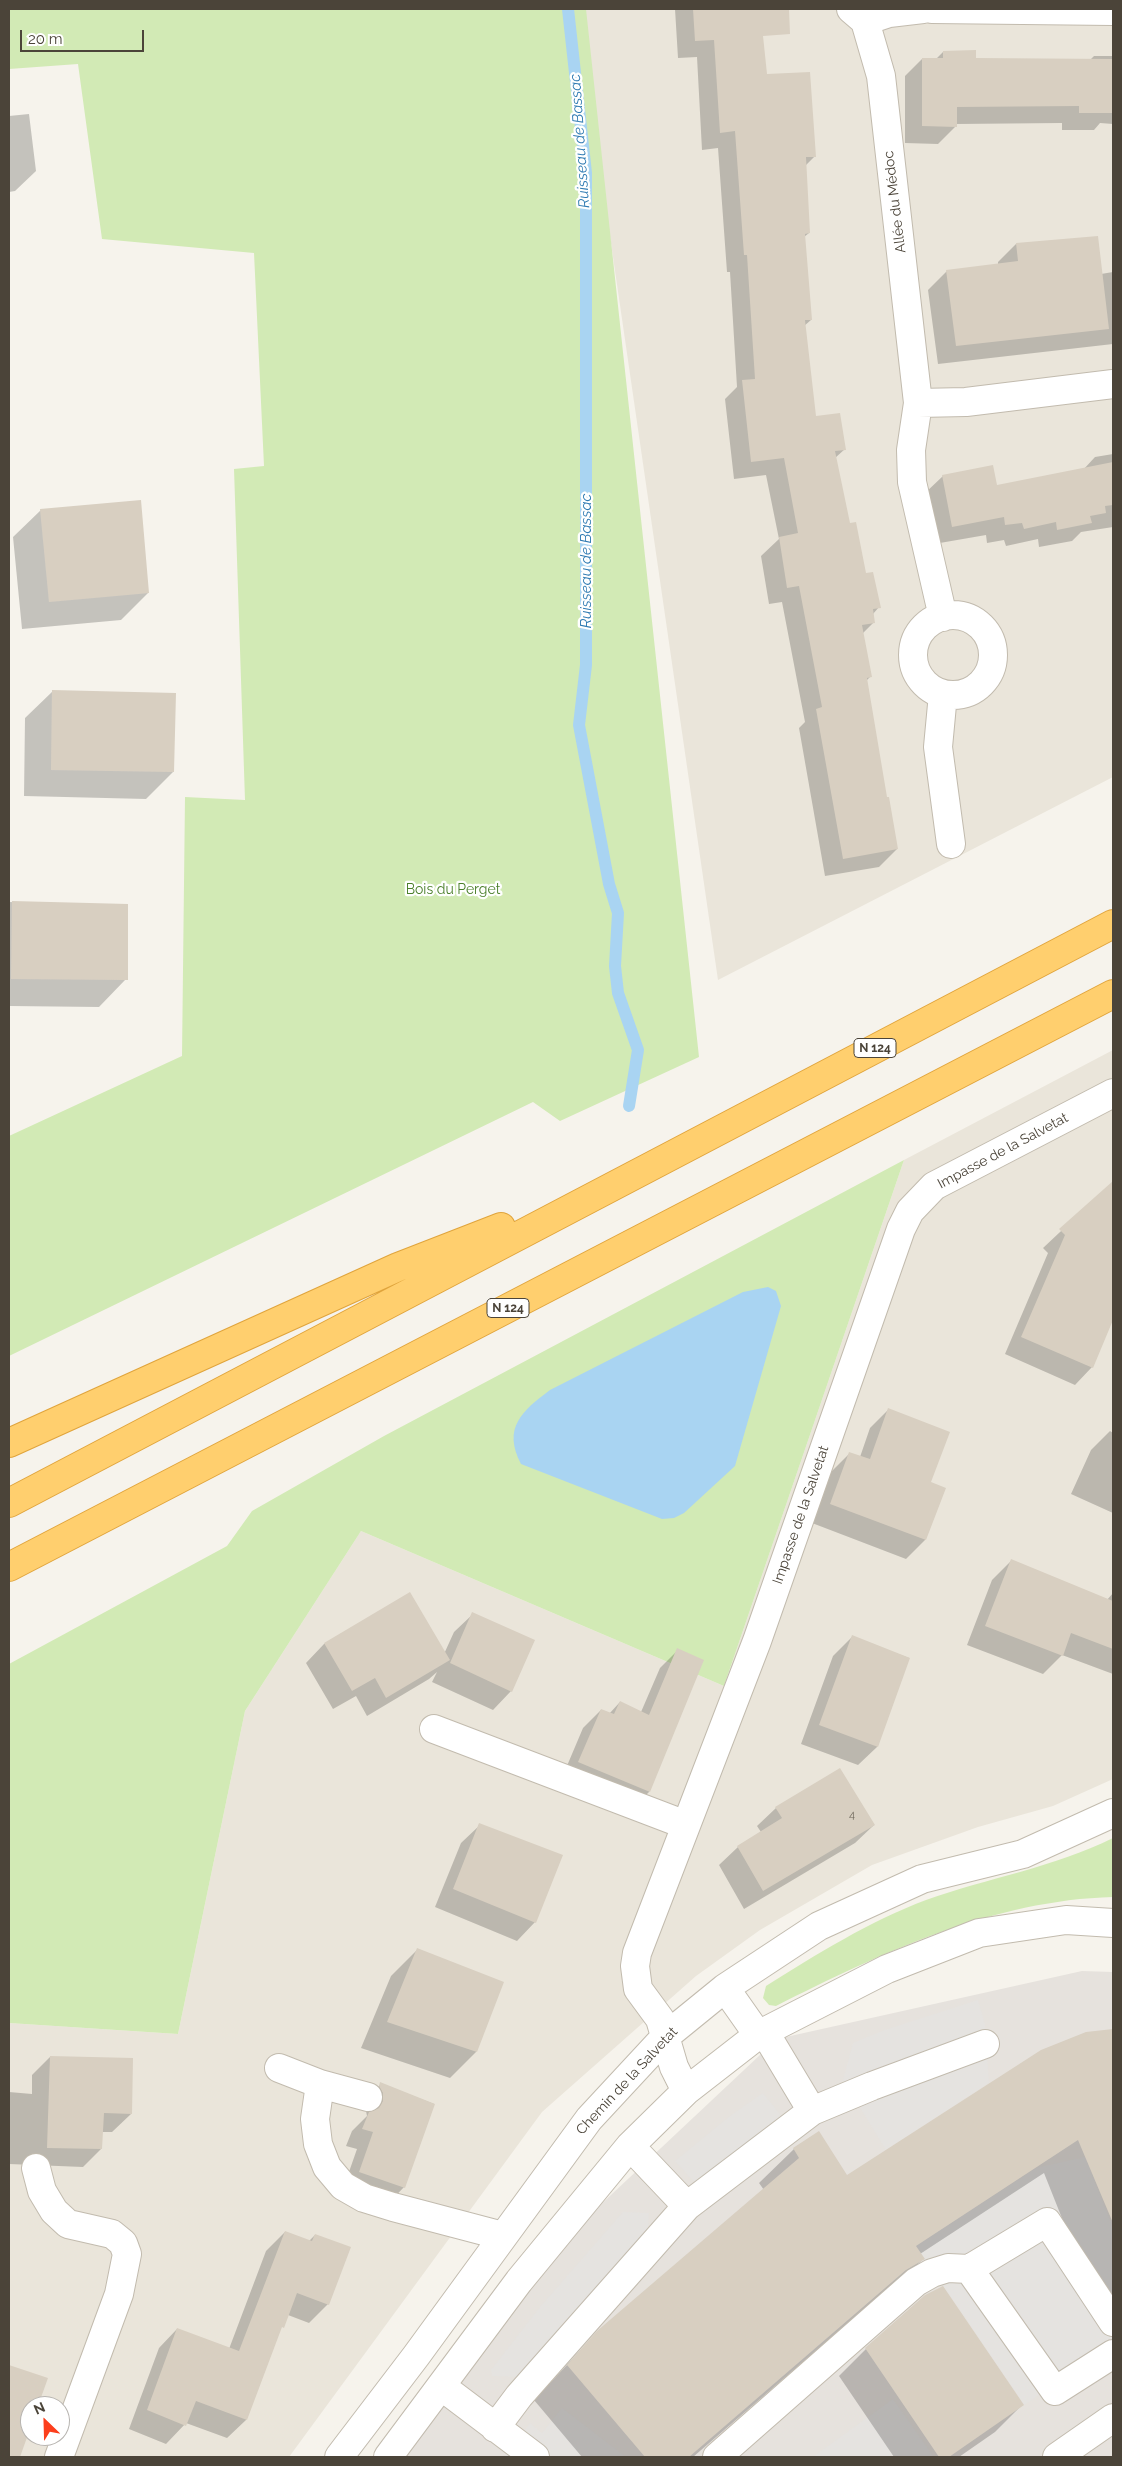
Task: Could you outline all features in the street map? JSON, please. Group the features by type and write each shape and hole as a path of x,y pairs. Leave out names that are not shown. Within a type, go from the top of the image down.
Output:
{"highway":[{"name":"N 124","path":"9,1503 1113,924"},
{"name":"N 124","path":"9,1567 1113,994"},
{"path":"9,1442 398,1267 637,1172"}],"street":[{"path":"858,15 889,14 923,9"},
{"path":"932,9 1113,11"},
{"name":"Allée du Médoc","path":"858,15 881,76 918,403 911,450 912,482 943,617"},
{"path":"918,403 966,402 1113,384"},
{"path":"964,616 978,624 988,636 992,651 991,666 984,680 972,690 957,695 943,694 927,686 917,674 913,660 914,644 921,630 933,620 943,617 964,616"},
{"path":"943,694 938,747 951,844"},
{"name":"Impasse de la Salvetat","path":"686,2091 674,2067 660,2020 638,1989 635,1966 637,1953 757,1641 901,1229 910,1211 934,1186 1113,1093"},
{"path":"434,1729 686,1825"},
{"name":"Chemin de la Salvetat","path":"339,2457 589,2119 666,2036 725,1988 819,1926 922,1879 1022,1854 1113,1813"},
{"path":"388,2457 519,2281 630,2146 686,2091 761,2033 887,1969 979,1933 1066,1920 1113,1923"},
{"path":"725,1988 761,2033 812,2111"},
{"path":"495,2428 519,2396 687,2206 812,2111 872,2086 986,2044"},
{"path":"279,2068 320,2084 368,2096"},
{"path":"320,2084 315,2119 318,2144 328,2168 343,2186 364,2198 448,2223 503,2236"},
{"path":"630,2146 687,2206"},
{"path":"36,2168 42,2191 54,2211 61,2218 68,2224 112,2234 123,2243 128,2254 119,2294 59,2457"},
{"path":"717,2457 916,2282 932,2272 948,2268 970,2269 1047,2222 1113,2322"},
{"path":"970,2269 1055,2391 1113,2354"},
{"path":"441,2386 535,2457"},
{"path":"1057,2457 1113,2418"}],"shaded area":[{"path":"577,9 1113,9 1113,777 718,980"},
{"path":"1113,1050 1113,1779 1053,1806 978,1827 872,1865 760,1930 696,1976 542,2112 289,2457 9,2457 9,2023 178,2034 245,1711 361,1531 724,1686 904,1160"},
{"path":"1082,1971 1113,1972 1113,2457 403,2457 579,2225 777,2039"},
{"path":"978,2000 985,2025 989,2083 886,2150 843,2080 853,2043 882,2031"},
{"path":"763,2093 783,2118 696,2184 675,2161 730,2116"},
{"path":"1085,2157 1113,2228 1113,2346 1024,2405 928,2263 895,2282 883,2267 1036,2168"},
{"path":"623,2212 649,2213 648,2228 628,2257 524,2377 492,2376 491,2370 540,2307"},
{"path":"893,2399 934,2457 813,2457"},
{"path":"562,2408 626,2457 504,2457 530,2423 542,2433"}],"green space":[{"name":"Bois du Perget","path":"9,9 586,9 699,1057 560,1121 533,1102 9,1356 9,1136 182,1056 185,797 245,800 234,469 264,466 254,253 102,239 78,64 9,69"},
{"path":"904,1160 724,1686 361,1531 245,1711 178,2034 9,2023 9,1664 227,1546 252,1511 384,1436"},
{"path":"1113,1838 1113,1897 1069,1900 1025,1908 982,1919 897,1949 776,2006 769,2005 763,1998 766,1986 824,1950 905,1908 949,1892 1045,1865"}],"water":[{"path":"768,1287 776,1291 781,1306 735,1466 684,1513 674,1518 662,1519 521,1464 516,1451 514,1430 518,1421 531,1405 550,1390 743,1292"}],"building":[{"path":"693,9 789,9 790,34 763,36 767,74 810,72 816,157 806,157 810,233 805,234 812,320 805,320 816,416 840,413 846,450 835,451 850,523 856,522 866,573 873,572 881,608 873,609 875,623 862,625 872,677 867,678 887,797 889,797 898,849 843,859 816,709 822,707 799,586 787,588 779,537 798,533 784,458 751,462 742,380 755,379 747,255 744,255 735,131 720,133 714,40 695,41"},
{"path":"976,50 976,58 1113,59 1113,113 1079,113 1079,106 957,107 957,127 922,126 922,58 943,58 943,51"},
{"path":"1098,236 1109,329 956,346 946,270 1018,261 1016,243"},
{"path":"1113,462 1113,505 1105,506 1106,513 1090,516 1092,523 1057,530 1056,522 1024,529 1022,523 1005,525 1004,517 952,527 942,475 993,465 997,485"},
{"path":"141,500 149,593 49,602 40,509"},
{"path":"52,690 176,693 174,772 51,770"},
{"path":"12,901 128,904 128,980 11,979"},
{"path":"1113,1181 1113,1320 1093,1368 1021,1337 1065,1235 1059,1229"},
{"path":"888,1408 950,1432 931,1482 946,1488 926,1540 830,1504 849,1452 870,1459"},
{"path":"1011,1559 1113,1601 1113,1649 1071,1633 1063,1656 985,1626"},
{"path":"410,1592 450,1660 386,1698 375,1678 352,1691 324,1643"},
{"path":"472,1612 535,1640 512,1692 450,1663"},
{"path":"852,1635 910,1658 878,1747 819,1725"},
{"path":"677,1648 704,1660 650,1792 578,1762 601,1709 614,1714 620,1701 649,1715"},
{"path":"840,1768 875,1825 763,1891 737,1846 782,1818 775,1807"},
{"path":"479,1823 563,1855 536,1923 453,1889"},
{"path":"417,1948 504,1982 477,2052 387,2022"},
{"path":"1113,2029 1113,2223 1078,2140 916,2246 925,2259 906,2270 689,2457 645,2457 567,2365 597,2331 799,2158 793,2148 819,2131 847,2175 1041,2050 1086,2032"},
{"path":"50,2056 133,2058 132,2114 104,2113 102,2149 47,2148"},
{"path":"380,2082 435,2104 405,2188 359,2172 373,2132 362,2129 369,2112 379,2108 383,2101 383,2093 379,2086"},
{"path":"285,2231 312,2241 315,2234 351,2247 329,2305 297,2293 284,2328 282,2327 247,2420 196,2401 186,2426 147,2410 177,2328 239,2351"},
{"path":"943,2286 1024,2405 949,2457 939,2457 865,2348 925,2295"},
{"path":"9,2365 48,2378 42,2396 20,2396 20,2446 24,2446 20,2457 9,2457"}],"waterway":[{"name":"Ruisseau de Bassac","path":"568,9 586,173 586,665 579,725 609,884 618,913 615,966 618,993 638,1050 629,1106"}]}
